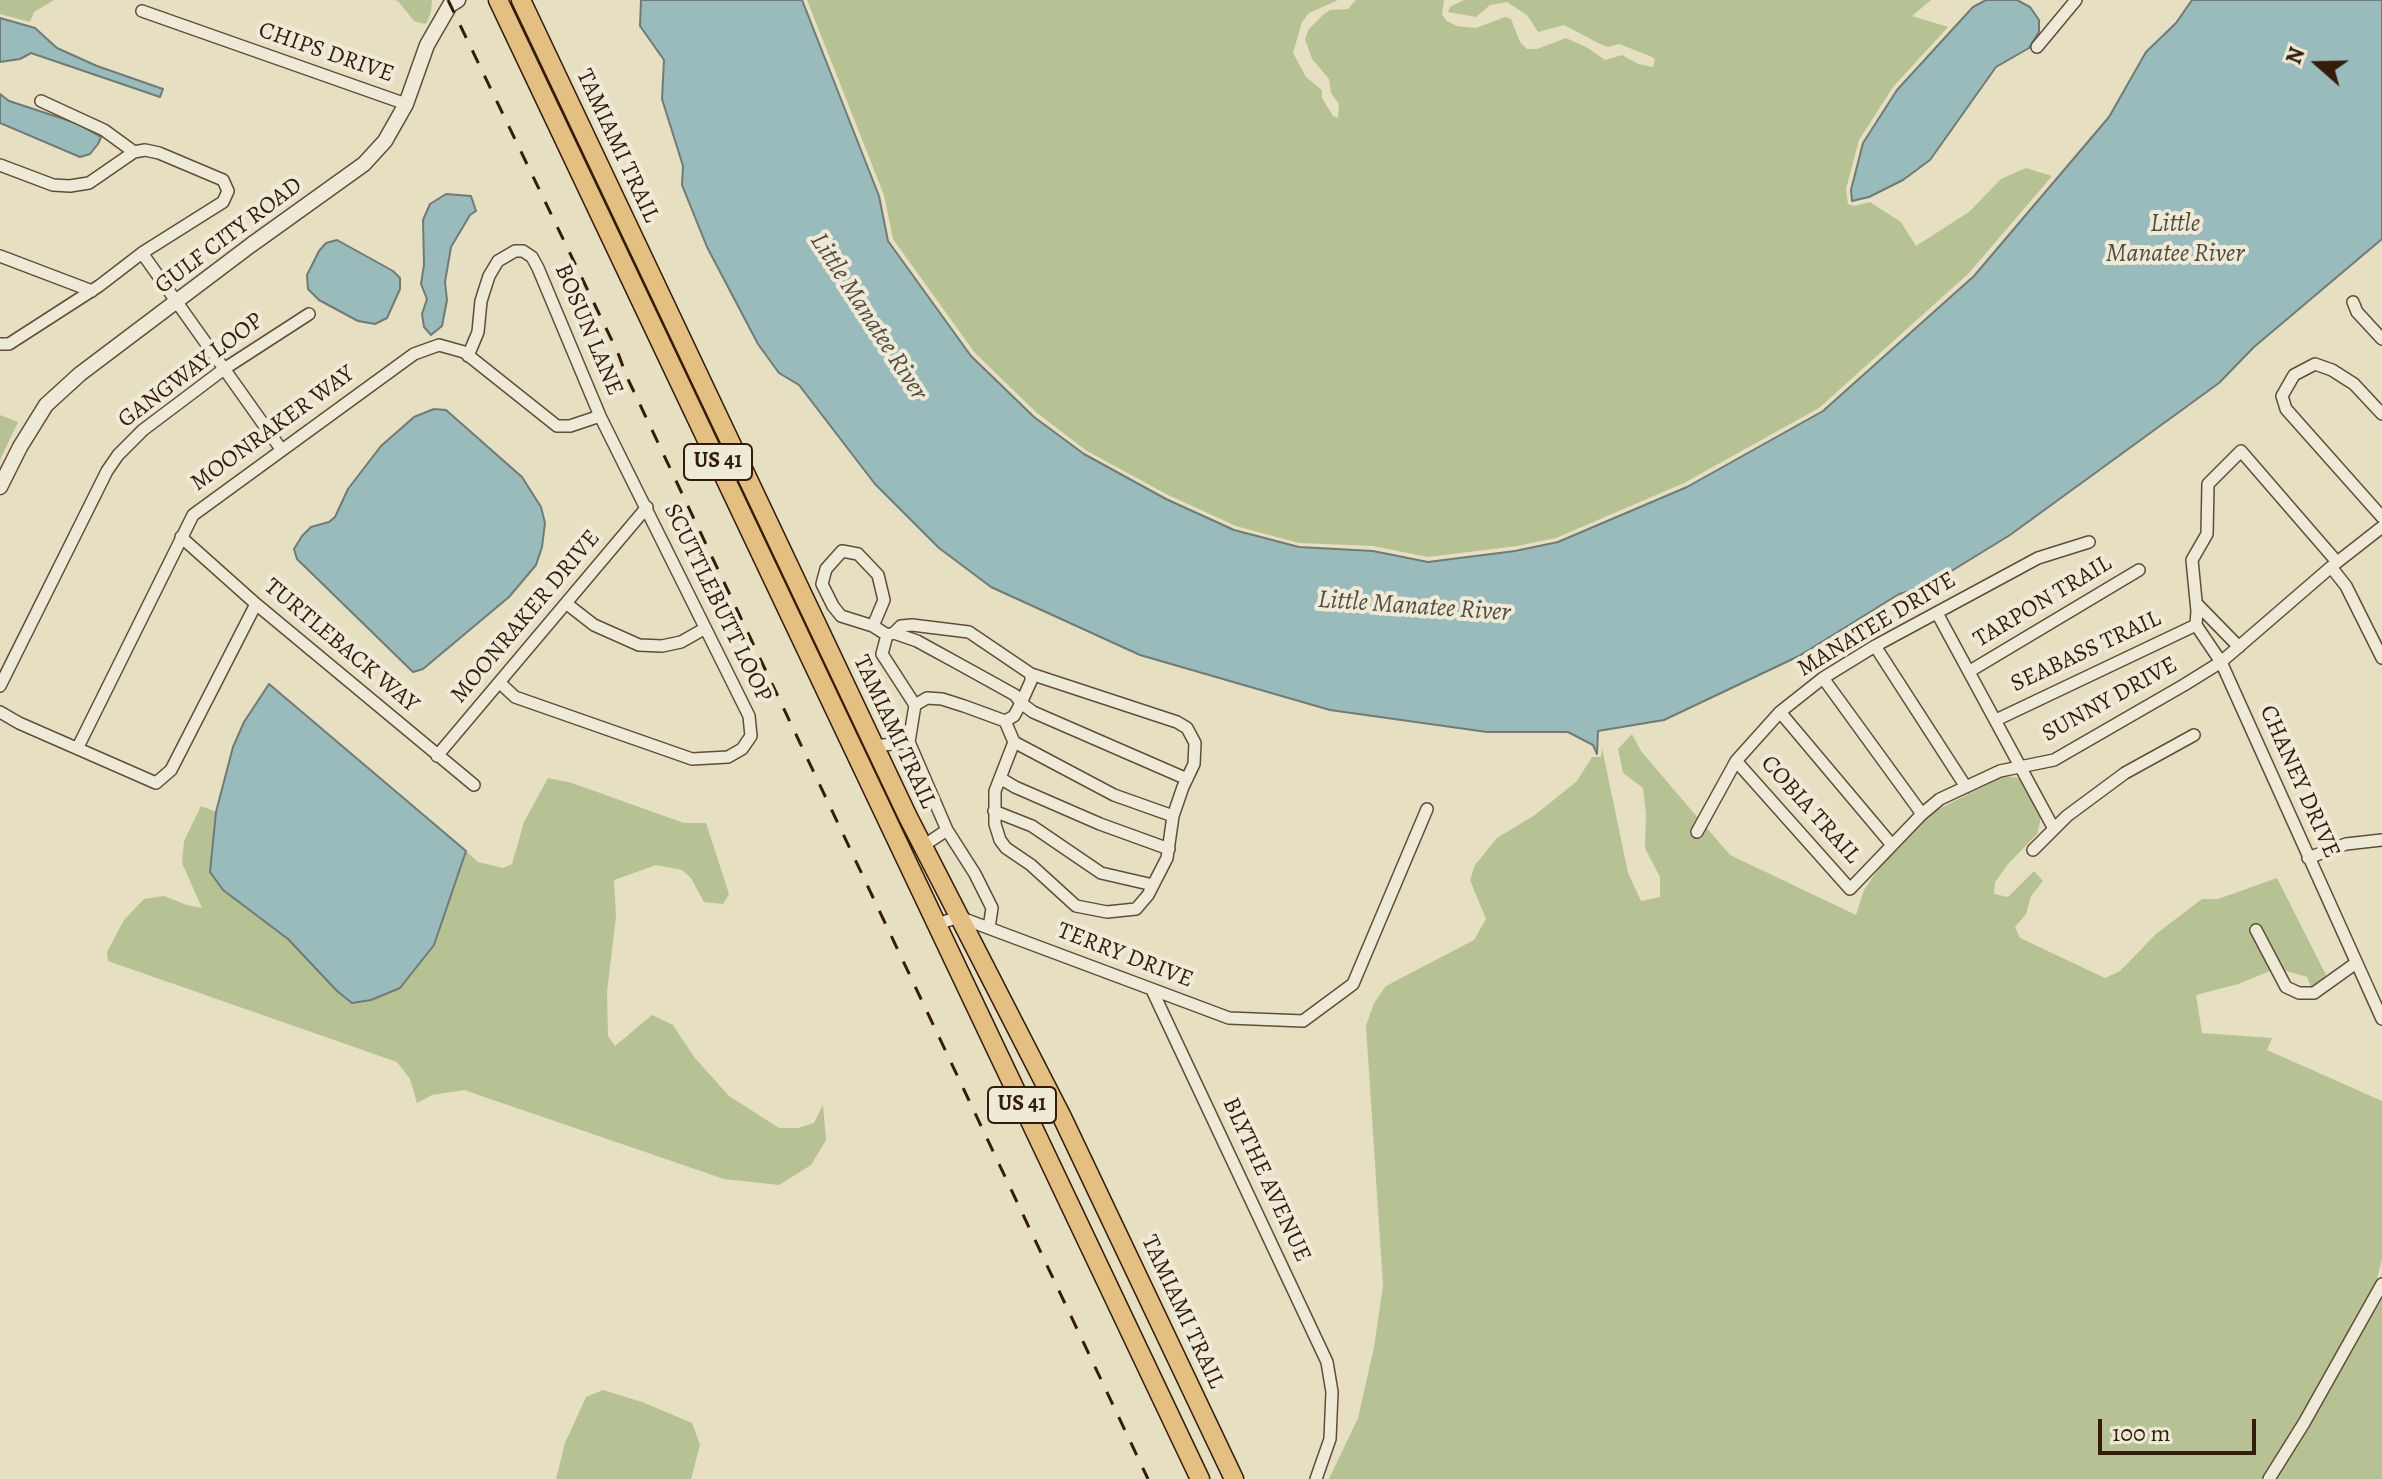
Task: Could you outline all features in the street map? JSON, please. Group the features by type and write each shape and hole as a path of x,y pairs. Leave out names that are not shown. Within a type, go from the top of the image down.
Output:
{"main road":[{"name":"TAMIAMI TRAIL","path":"498,0 1200,1479"},
{"name":"TAMIAMI TRAIL","path":"521,0 923,846 1062,1117 1234,1479"}],"street":[{"name":"GULF CITY ROAD","path":"0,487 46,405 80,374 364,164 385,141 406,104 427,45 450,5 458,0"},
{"path":"2037,47 2076,0"},
{"name":"CHIPS DRIVE","path":"142,11 406,104"},
{"path":"41,101 104,130 134,152"},
{"path":"0,165 53,185 70,186 89,183 134,152 145,150 223,180 228,191 223,202 142,253 92,291 9,344 0,344"},
{"name":"BOSUN LANE","path":"468,356 478,332 481,301 489,276 498,261 515,251 523,251 532,257 538,268 600,416"},
{"path":"142,253 281,449"},
{"path":"0,256 92,291"},
{"path":"2353,302 2357,312 2382,339"},
{"name":"GANGWAY LOOP","path":"0,686 107,471 118,455 143,430 224,369 309,314"},
{"name":"MOONRAKER WAY","path":"78,747 193,515 414,354 439,345 468,356 557,426 570,426 600,416"},
{"path":"2382,414 2354,384 2332,370 2315,364 2294,375 2282,396 2286,409 2382,517"},
{"path":"682,386 700,377"},
{"name":"SCUTTLEBUTT LOOP","path":"500,683 515,697 692,759 728,757 742,749 751,736 749,716 600,416"},
{"path":"2196,625 2192,560 2207,534 2208,484 2241,451 2334,564 2382,658"},
{"name":"MOONRAKER DRIVE","path":"437,756 647,507"},
{"name":"SUNNY DRIVE","path":"1850,889 1940,799 2000,771 2054,760 2221,662 2334,564 2382,527"},
{"name":"TURTLEBACK WAY","path":"181,537 256,604 474,785"},
{"name":"MANATEE DRIVE","path":"1697,832 1736,761 1780,712 1823,678 1875,646 2038,558 2089,542"},
{"path":"873,626 884,600 878,575 858,554 842,551 826,569 822,584 841,616 917,641 1015,695 1033,712 1187,779"},
{"name":"TARPON TRAIL","path":"1970,671 2139,570"},
{"path":"0,712 156,783 171,770 256,604"},
{"path":"567,604 594,625 639,645 662,646 681,642 704,629"},
{"path":"2197,604 2239,647"},
{"path":"1937,613 2054,829"},
{"path":"989,928 992,908 947,830 909,742 915,705 882,654 890,634 901,626 912,625 969,632 1031,674 1177,722 1187,728 1196,750 1194,764 1173,816 1169,849 1153,885 1136,909 1107,912 1076,906 1031,865 1006,848 996,832 995,791 1014,742"},
{"name":"CHANEY DRIVE","path":"2196,625 2221,662 2382,1019"},
{"name":"SEABASS TRAIL","path":"1996,720 2196,625"},
{"path":"1875,646 1966,787"},
{"path":"1005,721 1014,716 1031,681 1031,674"},
{"path":"1823,678 1922,814"},
{"path":"915,705 927,698 942,699 1005,721 1014,742 1114,795 1173,816"},
{"path":"1780,712 1892,845"},
{"path":"2033,850 2067,816 2125,773 2194,735"},
{"path":"875,746 909,742"},
{"name":"COBIA TRAIL","path":"1736,761 1850,889"},
{"path":"1000,778 1100,824 1169,849"},
{"name":"TERRY DRIVE","path":"959,917 1229,1018 1303,1021 1353,984 1427,809"},
{"path":"994,811 1032,826 1101,873 1153,885"},
{"path":"923,846 947,830"},
{"path":"2308,858 2346,844 2382,840"},
{"path":"937,924 959,917"},
{"path":"2256,930 2286,987 2299,993 2314,993 2356,963"},
{"name":"BLYTHE AVENUE","path":"1152,990 1327,1362 1332,1392 1330,1439 1316,1479"},
{"path":"2269,1479 2382,1284"}],"green space":[{"path":"0,0 54,0 34,12 30,22 0,14"},
{"path":"394,0 432,0 427,22 414,21"},
{"path":"807,0 1338,0 1309,13 1302,22 1293,53 1306,77 1322,90 1322,98 1333,116 1338,118 1339,104 1331,93 1329,79 1312,59 1305,39 1309,29 1323,15 1330,10 1348,9 1356,0 1444,0 1442,15 1457,26 1476,28 1505,17 1511,19 1520,42 1527,49 1537,49 1566,38 1605,60 1622,55 1638,64 1653,67 1655,59 1650,56 1619,44 1608,47 1564,25 1538,32 1527,15 1507,2 1490,5 1476,17 1448,12 1450,7 1464,0 1931,0 1912,16 1948,27 1893,87 1859,140 1846,189 1848,204 1854,206 1870,202 1901,222 1916,246 1969,212 2001,179 2026,168 2052,176 1969,273 1819,408 1684,483 1556,538 1517,546 1428,557 1373,546 1299,543 1236,526 1168,495 1087,451 1037,413 975,353 893,239 884,195"},
{"path":"0,415 18,422 0,460"},
{"path":"1632,734 1641,751 1698,818 1689,834 1699,839 1706,827 1730,855 1856,915 1864,890 1882,864 1926,819 1939,809 2004,776 2020,778 2040,816 2040,823 2037,834 1995,882 1994,894 2008,897 2034,871 2043,881 2031,896 2026,914 2015,927 2020,938 2105,978 2120,971 2156,934 2202,899 2218,899 2277,878 2327,977 2311,987 2307,977 2283,970 2260,923 2249,926 2270,971 2238,984 2196,995 2202,1033 2272,1038 2267,1050 2382,1101 2382,1259 2376,1282 2299,1420 2261,1479 1329,1479 1358,1418 1374,1347 1383,1286 1366,1026 1374,1003 1386,986 1474,940 1486,919 1470,880 1475,865 1497,838 1535,815 1577,781 1592,757 1601,757 1602,748 1628,873 1641,901 1660,897 1660,877 1645,848 1643,788 1623,773 1618,749"},
{"path":"548,778 572,783 684,823 706,823 729,894 723,904 704,902 691,878 682,870 656,865 614,880 616,917 607,992 608,1036 615,1046 652,1015 673,1025 694,1057 729,1096 779,1128 798,1128 814,1123 823,1105 826,1140 811,1165 779,1185 724,1179 464,1090 432,1095 417,1103 410,1079 397,1062 108,961 107,952 124,920 144,899 164,896 202,908 182,863 184,841 201,806 216,812 210,872 223,890 288,939 337,991 352,1002 371,1000 445,914 466,851 478,862 503,868 512,864 524,822"},
{"path":"2382,1296 2382,1479 2276,1479 2310,1426"},
{"path":"603,1390 692,1423 700,1445 691,1479 556,1479 565,1443 586,1397"}],"water":[{"name":"Little Manatee River","path":"641,0 802,0 879,196 888,241 971,356 1034,417 1084,454 1166,499 1234,530 1299,547 1373,551 1428,562 1558,542 1687,487 1823,411 1974,276 2109,117 2146,52 2176,23 2192,0 2382,0 2382,239 2254,347 2219,383 2010,535 1927,586 1899,594 1799,656 1664,720 1598,731 1597,754 1593,745 1568,732 1487,732 1330,710 1140,655 991,587 939,548 875,484 799,385 779,373 758,344 707,247 682,185 683,166 662,99 664,60 640,26"},
{"path":"1986,0 2017,0 2030,7 2039,20 2039,32 2029,48 1996,67 1930,160 1903,180 1869,197 1852,201 1851,190 1863,143 1897,90 1973,7"},
{"path":"0,18 35,28 57,48 97,66 163,89 160,97 31,53 20,59 0,62"},
{"path":"0,94 9,101 76,123 101,137 98,144 90,154 80,157 0,123"},
{"path":"446,194 471,196 476,211 470,215 451,247 442,326 431,335 424,327 422,314 427,299 421,284 424,265 423,220 430,204"},
{"path":"337,240 400,278 400,289 387,318 375,324 358,321 319,300 308,289 307,275 319,251 326,243"},
{"path":"434,409 446,410 522,477 541,507 545,523 536,565 509,597 423,669 413,672 297,559 294,549 311,527 335,517 348,489 381,446 414,417"},
{"path":"269,684 466,851 434,945 400,988 371,1000 352,1003 288,939 223,890 210,872 216,812 233,747 244,722"}],"railway":[{"path":"448,0 618,353 1148,1479"}]}
